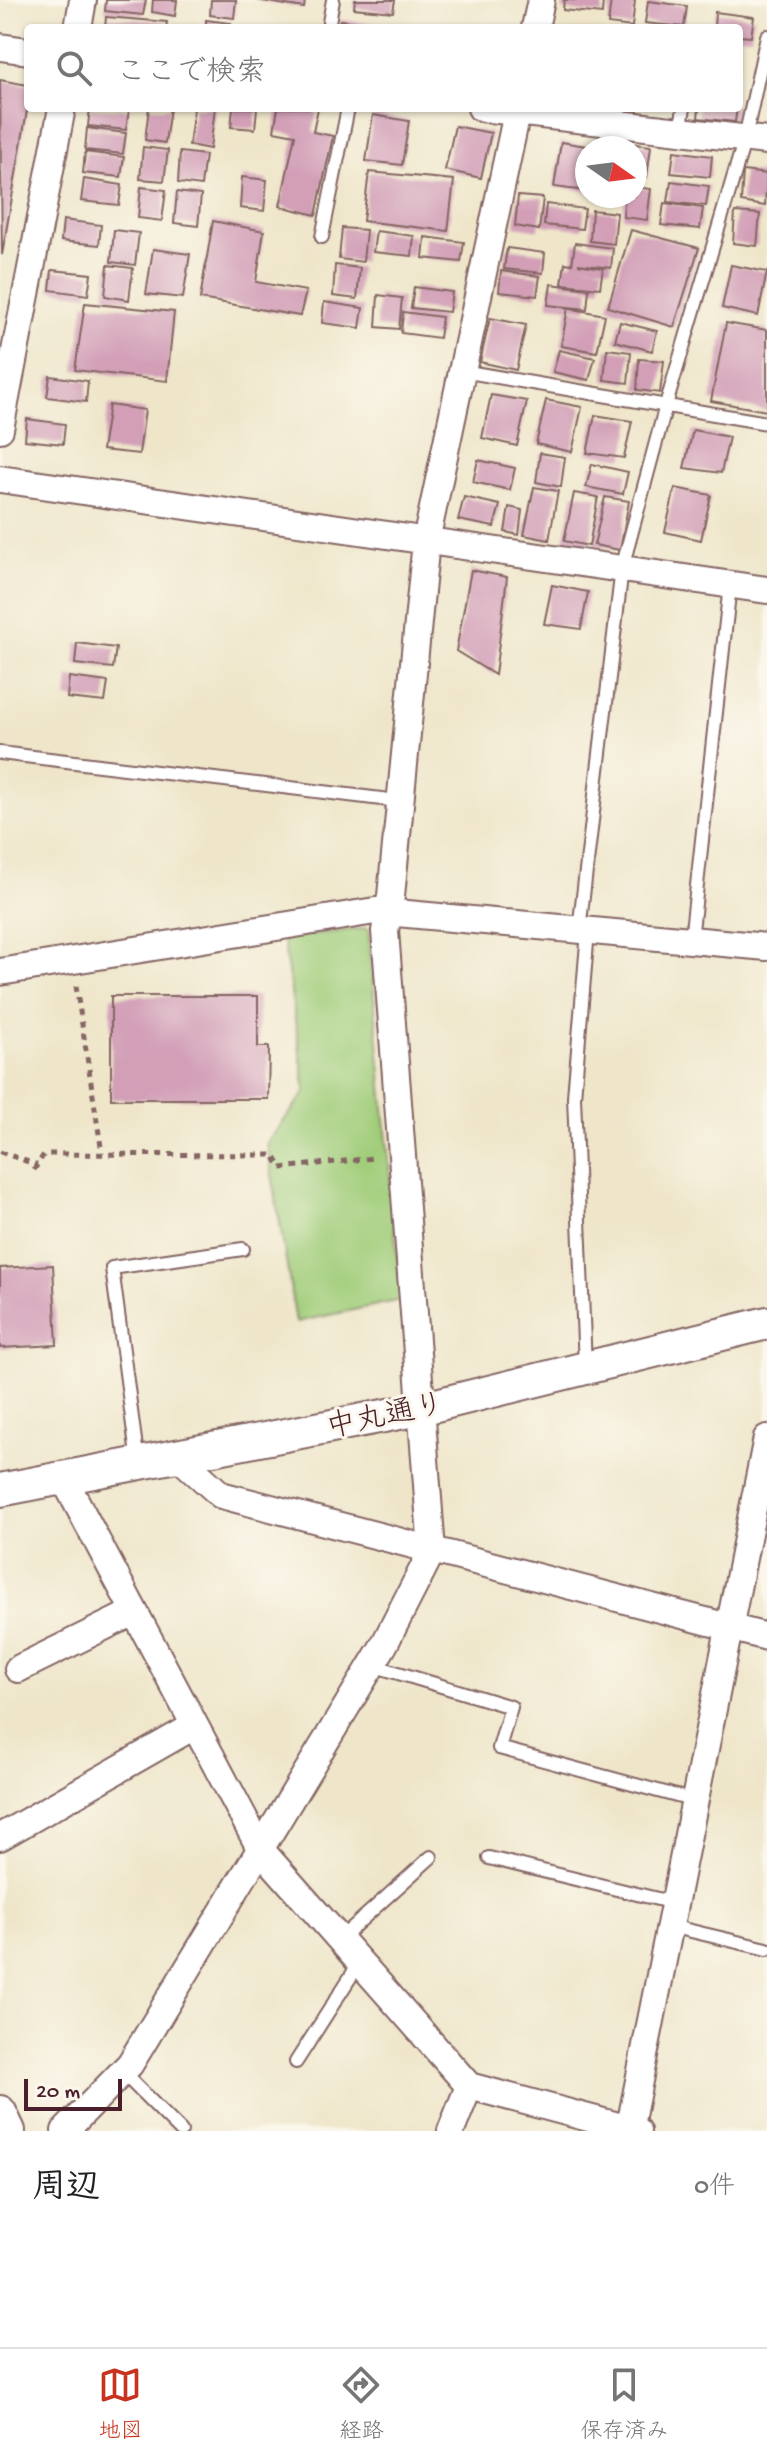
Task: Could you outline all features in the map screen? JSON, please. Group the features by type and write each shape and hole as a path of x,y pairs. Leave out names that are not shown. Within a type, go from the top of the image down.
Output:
{"street":[{"path":"79,24 83,0"},
{"path":"536,24 541,0"},
{"path":"0,47 24,50"},
{"path":"0,429 61,112"},
{"path":"65,2131 130,2064 372,1665 432,1551 385,931 426,541 518,112"},
{"path":"551,112 682,120 756,140"},
{"path":"0,479 767,590"},
{"path":"0,972 375,911 767,947"},
{"name":"中丸通り","path":"0,1490 420,1409 767,1323"},
{"path":"63,1477 261,1850 469,2086 631,2130 767,1438"},
{"path":"178,1456 221,1495 767,1637"},
{"path":"18,1669 134,1612"},
{"path":"0,1837 194,1726"},
{"path":"451,2131 469,2086"},
{"path":"0,2112 9,2131"}],"lane":[{"path":"329,24 333,0"},
{"path":"585,1368 574,1097 584,931 622,568 666,405 756,140 767,36"},
{"path":"322,237 347,112"},
{"path":"462,371 767,423"},
{"path":"691,940 730,585"},
{"path":"0,753 398,801"},
{"path":"138,1463 112,1268 243,1249"},
{"path":"372,1665 511,1707 499,1748 695,1801"},
{"path":"340,1939 431,1857"},
{"path":"489,1858 672,1914 767,1949"},
{"path":"296,2062 360,1962"},
{"path":"122,2072 181,2131"}],"path":[{"path":"72,961 102,1153"},
{"path":"0,1152 36,1168 44,1154 274,1155 281,1168 402,1155"}],"green space":[{"path":"368,928 401,1300 296,1322 267,1143 306,1092 283,938"}],"building":[{"path":"106,0 146,0 143,15 105,11"},
{"path":"153,0 177,0 175,16 152,12"},
{"path":"211,0 236,0 234,18 210,15"},
{"path":"256,0 305,0 304,8"},
{"path":"355,0 395,0 393,12 354,8"},
{"path":"564,0 603,0 602,14 563,10"},
{"path":"611,0 635,0 632,24 608,24"},
{"path":"648,1 687,6 684,24 645,23"},
{"path":"715,12 754,17 751,37 743,36 743,24 714,24"},
{"path":"106,17 167,22 167,24 105,24"},
{"path":"206,20 231,23 231,24 206,24"},
{"path":"340,20 377,24 340,24"},
{"path":"0,80 24,84 24,112 27,112 2,255"},
{"path":"90,112 129,112 126,130 88,126"},
{"path":"148,112 169,112 165,143 145,140"},
{"path":"193,112 215,112 210,149 189,145"},
{"path":"233,112 257,112 255,129 231,127"},
{"path":"277,112 317,112 313,132 333,136 316,215 280,206 295,135 274,131"},
{"path":"699,112 736,112 735,122 698,118"},
{"path":"373,115 409,121 402,165 366,161"},
{"path":"455,126 491,133 481,178 445,170"},
{"path":"87,128 126,133 123,154 85,150"},
{"path":"561,142 575,144 575,190 554,187"},
{"path":"647,146 651,146 647,177"},
{"path":"143,147 168,150 164,181 140,179"},
{"path":"674,151 712,156 710,177 671,173"},
{"path":"85,152 124,157 121,177 83,173"},
{"path":"180,152 205,155 201,186 178,183"},
{"path":"743,171 767,174 765,206 741,202"},
{"path":"369,172 454,180 448,231 363,221"},
{"path":"242,177 267,180 264,211 240,208"},
{"path":"84,179 122,185 119,205 81,201"},
{"path":"671,181 709,186 706,206 668,202"},
{"path":"141,187 166,190 162,221 138,218"},
{"path":"647,188 651,189 647,220 623,217 624,208 647,208"},
{"path":"177,192 201,195 198,226 174,223"},
{"path":"518,196 543,198 539,230 515,226"},
{"path":"664,203 703,208 700,229 661,225"},
{"path":"546,204 585,209 582,229 544,225"},
{"path":"592,210 617,213 614,244 590,241"},
{"path":"735,212 760,214 757,246 733,243"},
{"path":"63,220 101,225 99,245 61,241"},
{"path":"213,221 264,231 256,282 306,291 300,316 200,299"},
{"path":"342,228 366,230 363,262 339,259"},
{"path":"114,230 139,233 135,265 111,262"},
{"path":"631,230 699,248 674,327 608,307"},
{"path":"376,231 414,236 412,256 373,252"},
{"path":"425,237 464,242 461,262 423,258"},
{"path":"575,243 613,248 611,268 578,264 603,268 600,288 562,284 565,263 572,264"},
{"path":"507,248 545,253 543,273 504,269"},
{"path":"153,249 190,254 183,298 146,294"},
{"path":"108,265 133,268 129,300 105,296"},
{"path":"335,265 360,268 357,299 333,296"},
{"path":"731,265 767,272 758,316 722,308"},
{"path":"52,270 91,274 88,295 50,290"},
{"path":"501,271 540,276 537,296 499,292"},
{"path":"551,284 589,289 587,309 548,305"},
{"path":"414,287 452,292 449,312 411,308"},
{"path":"378,295 402,298 399,329 376,327"},
{"path":"324,302 363,308 360,328 322,323"},
{"path":"85,303 174,312 167,381 75,370"},
{"path":"568,308 605,315 597,352 561,346"},
{"path":"403,312 442,317 439,338 401,333"},
{"path":"490,318 526,325 516,370 480,362"},
{"path":"620,322 657,331 652,351 615,341"},
{"path":"726,323 767,330 767,411 711,401"},
{"path":"607,349 631,352 628,383 604,380"},
{"path":"559,350 595,358 589,380 553,372"},
{"path":"639,359 664,361 660,393 637,390"},
{"path":"50,376 88,381 86,402 47,397"},
{"path":"491,395 527,401 517,446 482,438"},
{"path":"546,400 582,407 572,452 536,444"},
{"path":"109,405 145,410 139,454 102,450"},
{"path":"595,415 632,421 624,458 587,453"},
{"path":"27,419 65,424 63,444 25,440"},
{"path":"693,430 729,437 721,473 684,468"},
{"path":"540,453 565,457 561,487 536,482"},
{"path":"478,460 515,468 510,490 473,482"},
{"path":"592,464 628,472 623,494 586,487"},
{"path":"534,487 558,491 549,540 524,535"},
{"path":"675,488 711,495 701,540 665,532"},
{"path":"574,493 598,497 589,546 564,541"},
{"path":"464,497 500,505 494,527 458,520"},
{"path":"605,497 629,501 620,550 594,545"},
{"path":"509,507 522,510 519,535 505,532"},
{"path":"471,570 507,577 495,675 456,651"},
{"path":"552,585 588,592 581,629 544,624"},
{"path":"77,643 116,648 113,668 75,664"},
{"path":"69,677 108,682 105,702 67,698"},
{"path":"111,996 258,996 258,1047 269,1047 268,1099 111,1099"},
{"path":"53,1265 57,1345 0,1348 0,1268"}]}
